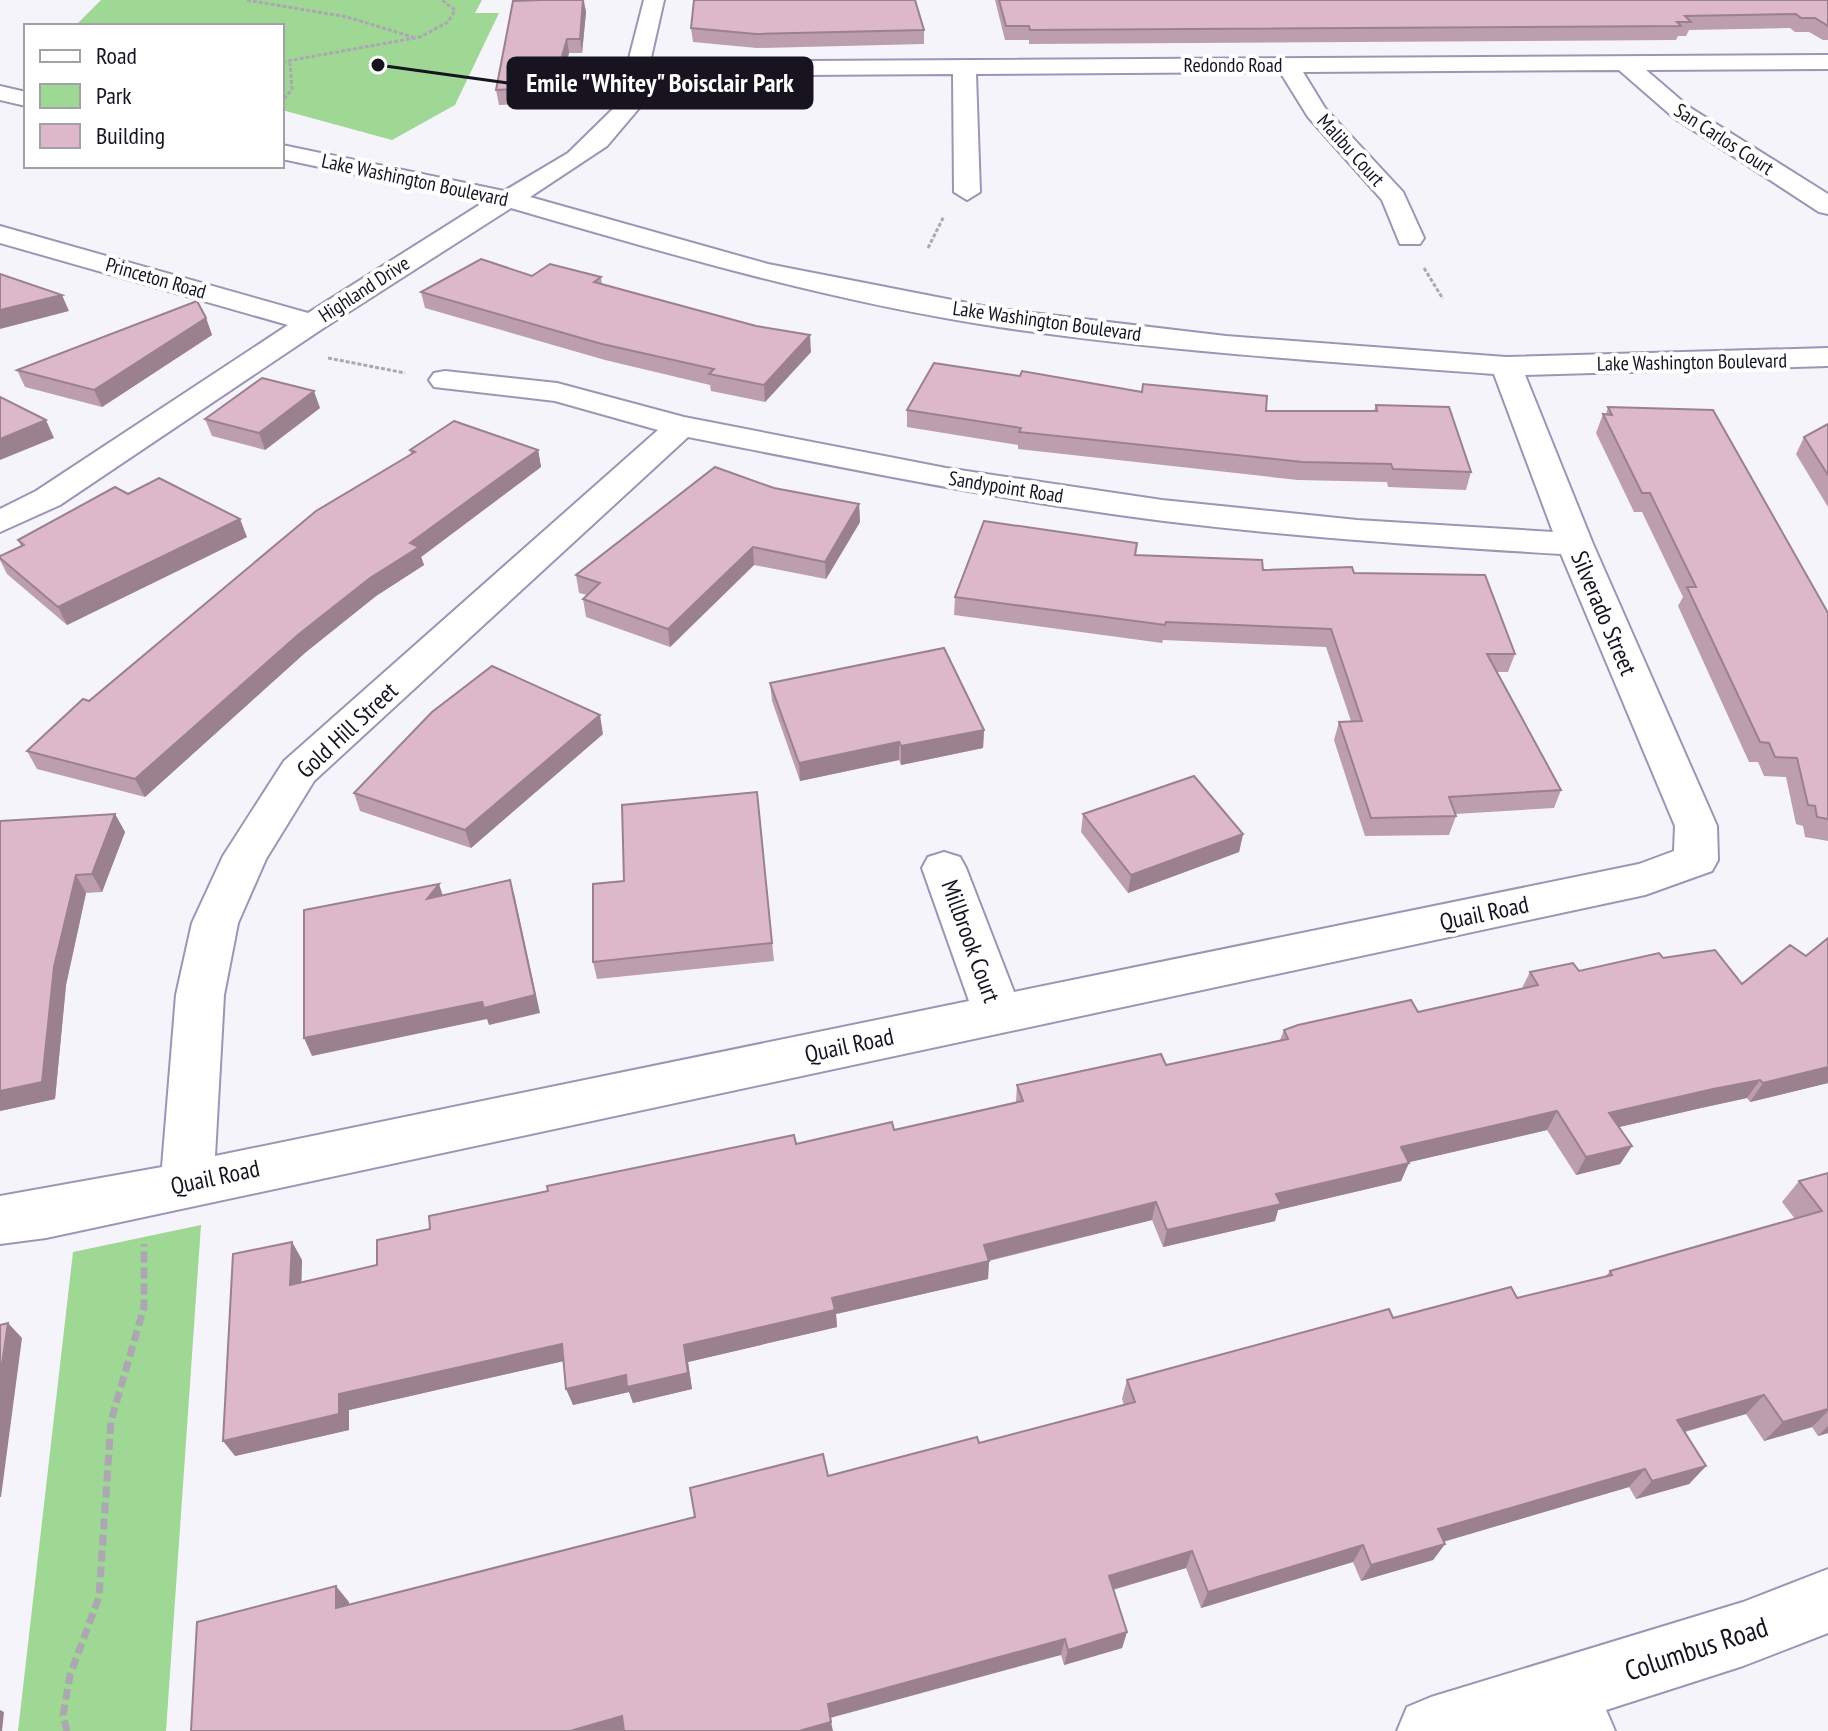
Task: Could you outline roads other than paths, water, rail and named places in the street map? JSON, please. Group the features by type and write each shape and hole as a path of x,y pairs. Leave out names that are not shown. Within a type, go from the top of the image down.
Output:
{"street":[{"name":"Highland Drive","path":"0,522 48,498 453,232 577,158 611,130 628,107 654,0"},
{"name":"Redondo Road","path":"638,69 1828,62"},
{"name":"San Carlos Court","path":"1626,64 1681,112 1828,206"},
{"name":"Malibu Court","path":"1287,65 1316,112 1394,198 1410,238"},
{"path":"964,67 967,192"},
{"path":"0,93 24,99"},
{"name":"Lake Washington Boulevard","path":"284,152 511,200 764,272 998,318 1226,345 1506,366 1789,361 1828,357"},
{"name":"Princeton Road","path":"0,234 312,323"},
{"name":"Silverado Street","path":"1506,366 1575,544 1696,826 1696,860"},
{"name":"Sandypoint Road","path":"445,380 557,392 681,426 946,478 1162,510 1357,531 1575,544"},
{"name":"Gold Hill Street","path":"167,1187 215,923 245,856 299,771 681,426"},
{"name":"Quail Road","path":"0,1220 46,1214 1645,879 1696,860"},
{"name":"Millbrook Court","path":"944,868 998,1014"},
{"name":"Columbus Road","path":"1431,1731 1571,1711 1743,1634 1828,1601"}],"place":[{"name":"Emile \"Whitey\" Boisclair Park","path":"378,65"}]}
